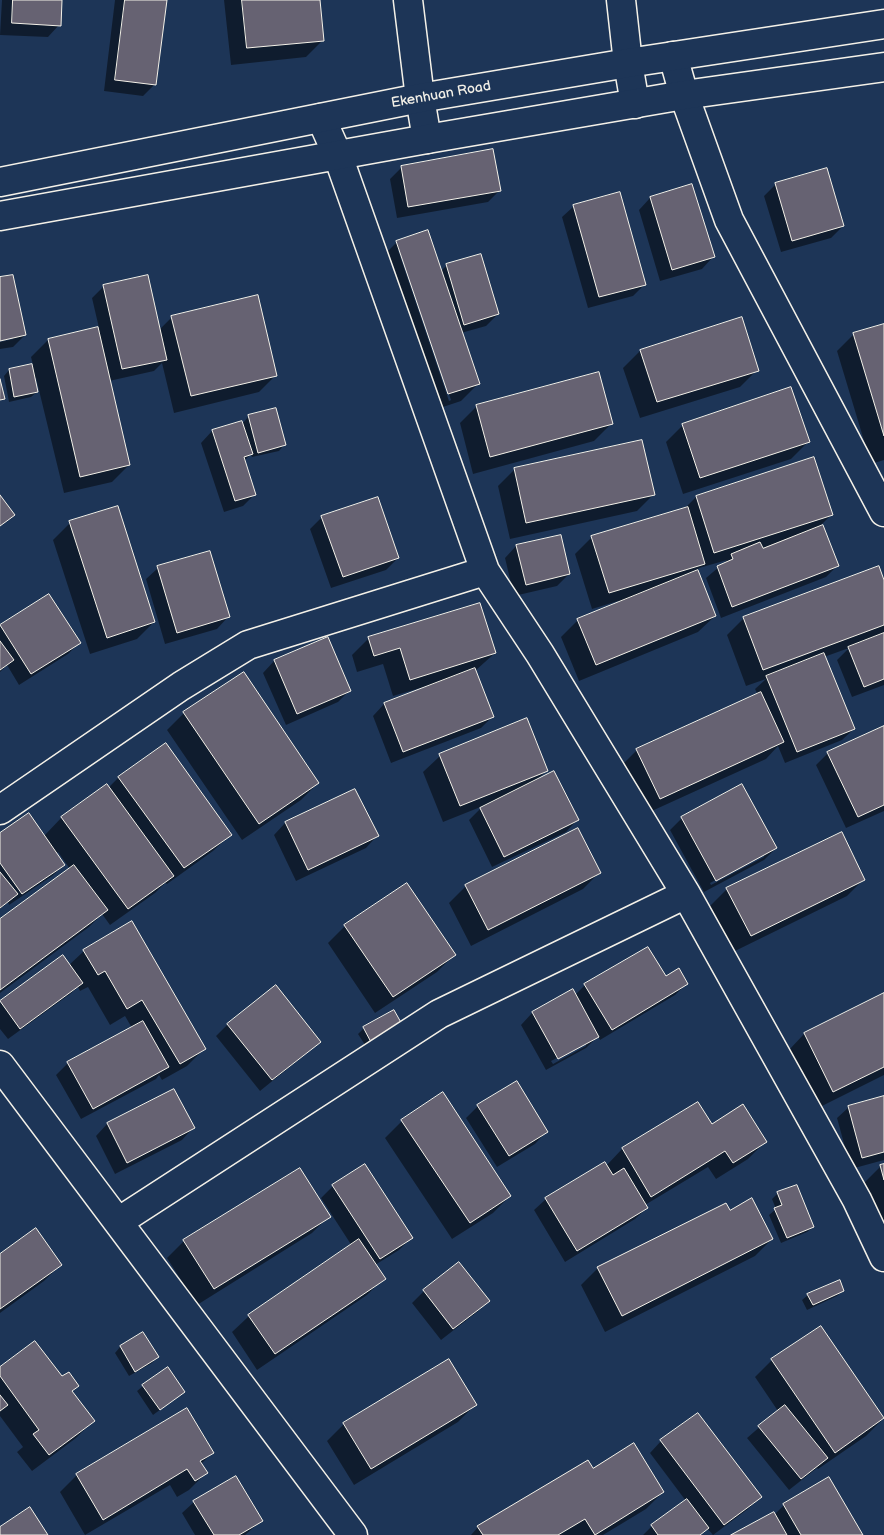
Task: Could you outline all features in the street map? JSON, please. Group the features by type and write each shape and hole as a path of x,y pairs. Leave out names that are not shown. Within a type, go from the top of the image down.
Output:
{"street":[{"path":"408,0 427,139"},
{"path":"621,0 635,104"},
{"name":"Ekenhuan Road","path":"0,182 420,98 628,63 884,24"},
{"path":"673,56 684,96 729,220 884,512"},
{"path":"0,216 427,139 684,96 884,67"},
{"path":"321,118 338,156 486,571 540,654 686,894 857,1200 884,1257"},
{"path":"0,810 181,686 248,645 486,571"},
{"path":"118,1222 439,1014 686,894"},
{"path":"0,1065 353,1535"}],"building":[{"path":"13,0 62,0 61,26 12,23"},
{"path":"125,0 167,0 156,85 115,80"},
{"path":"242,0 320,0 324,41 247,48"},
{"path":"493,149 501,191 408,207 401,166"},
{"path":"827,168 844,226 792,241 775,183"},
{"path":"692,184 715,257 672,270 650,197"},
{"path":"620,192 646,285 599,297 573,205"},
{"path":"428,230 480,384 448,394 396,241"},
{"path":"481,254 499,314 464,325 446,264"},
{"path":"13,275 26,335 0,341 0,277"},
{"path":"148,275 167,360 122,369 103,285"},
{"path":"258,295 277,376 191,396 171,316"},
{"path":"742,317 759,371 657,402 640,350"},
{"path":"884,324 884,436 853,333"},
{"path":"98,327 130,465 80,477 48,339"},
{"path":"32,364 38,392 14,397 9,369"},
{"path":"599,372 613,424 490,457 476,405"},
{"path":"0,379 5,399 0,400"},
{"path":"791,387 810,442 700,478 682,424"},
{"path":"276,408 286,445 258,453 248,415"},
{"path":"242,421 253,454 244,457 256,495 235,501 212,430"},
{"path":"642,440 655,495 526,523 514,468"},
{"path":"814,457 833,515 714,553 696,496"},
{"path":"0,495 15,515 0,526"},
{"path":"378,497 399,558 343,577 321,516"},
{"path":"118,506 155,622 107,638 69,521"},
{"path":"688,507 705,564 609,593 591,536"},
{"path":"823,525 839,566 732,607 717,566 733,559 731,554 760,542 763,548"},
{"path":"561,535 570,574 526,585 516,545"},
{"path":"210,551 230,617 177,633 157,566"},
{"path":"879,566 884,580 884,625 763,670 743,617"},
{"path":"698,570 716,616 596,665 577,619"},
{"path":"49,594 81,643 31,674 0,625"},
{"path":"480,603 496,653 410,680 400,648 374,656 368,637"},
{"path":"884,633 884,679 864,687 848,647"},
{"path":"328,637 351,691 297,714 274,660"},
{"path":"0,641 14,660 0,670"},
{"path":"824,653 855,729 797,752 766,676"},
{"path":"475,668 494,717 403,752 384,703"},
{"path":"244,672 319,783 259,824 183,712"},
{"path":"761,692 784,742 660,799 636,749"},
{"path":"527,718 548,771 460,806 439,754"},
{"path":"884,726 884,805 858,817 827,752"},
{"path":"166,743 232,835 184,868 118,777"},
{"path":"554,771 579,820 504,857 480,808"},
{"path":"107,784 174,876 128,909 61,817"},
{"path":"742,784 777,848 716,881 681,817"},
{"path":"355,789 379,836 308,870 285,822"},
{"path":"29,813 65,865 22,894 0,863 0,833"},
{"path":"578,828 601,873 488,930 465,885"},
{"path":"842,832 865,880 751,936 726,888"},
{"path":"74,865 108,910 0,990 0,919"},
{"path":"0,872 18,894 0,908"},
{"path":"407,883 456,955 393,997 344,925"},
{"path":"132,921 206,1049 180,1064 142,1000 127,1009 105,971 98,975 83,950"},
{"path":"648,947 666,976 679,968 688,984 612,1030 584,984"},
{"path":"63,955 83,983 20,1029 0,1001"},
{"path":"276,985 321,1042 272,1080 227,1024"},
{"path":"573,989 599,1037 558,1059 532,1012"},
{"path":"884,993 884,1067 833,1092 804,1033"},
{"path":"394,1010 403,1026 372,1044 363,1027"},
{"path":"143,1021 169,1067 93,1109 67,1062"},
{"path":"517,1081 548,1132 509,1156 477,1105"},
{"path":"174,1089 195,1128 127,1163 107,1123"},
{"path":"443,1092 511,1196 470,1223 401,1120"},
{"path":"884,1096 884,1152 862,1158 848,1106"},
{"path":"698,1102 712,1124 743,1104 767,1142 733,1163 725,1151 651,1197 622,1148"},
{"path":"605,1162 613,1175 624,1168 648,1208 577,1251 545,1198"},
{"path":"365,1164 413,1238 380,1259 332,1185"},
{"path":"884,1164 884,1180 880,1165"},
{"path":"300,1168 331,1217 214,1289 183,1240"},
{"path":"797,1185 814,1227 787,1238 774,1208 782,1205 777,1192"},
{"path":"752,1198 773,1239 622,1316 597,1267 726,1203 730,1210"},
{"path":"36,1228 62,1265 0,1309 0,1254"},
{"path":"359,1239 386,1279 275,1354 248,1315"},
{"path":"459,1262 490,1301 453,1329 423,1290"},
{"path":"840,1280 844,1291 813,1305 807,1294"},
{"path":"821,1326 884,1418 835,1453 771,1359"},
{"path":"143,1332 159,1357 135,1372 120,1346"},
{"path":"35,1341 62,1376 69,1372 79,1386 72,1391 95,1421 49,1455 33,1434 39,1430 0,1376 0,1367"},
{"path":"449,1359 477,1405 371,1469 343,1423"},
{"path":"168,1367 185,1392 160,1410 142,1385"},
{"path":"0,1395 8,1405 0,1411"},
{"path":"785,1405 828,1458 801,1479 758,1426"},
{"path":"187,1408 214,1453 200,1461 208,1473 195,1481 187,1469 103,1520 76,1474"},
{"path":"698,1413 762,1497 724,1525 660,1440"},
{"path":"634,1443 664,1492 595,1535 585,1519 558,1535 483,1535 477,1526 588,1460 593,1468"},
{"path":"236,1476 263,1521 239,1535 214,1535 193,1501"},
{"path":"829,1477 863,1535 801,1535 783,1504"},
{"path":"687,1499 709,1528 700,1535 658,1535 651,1525"},
{"path":"30,1507 48,1535 0,1535 0,1527"},
{"path":"774,1512 787,1535 731,1535"}]}
